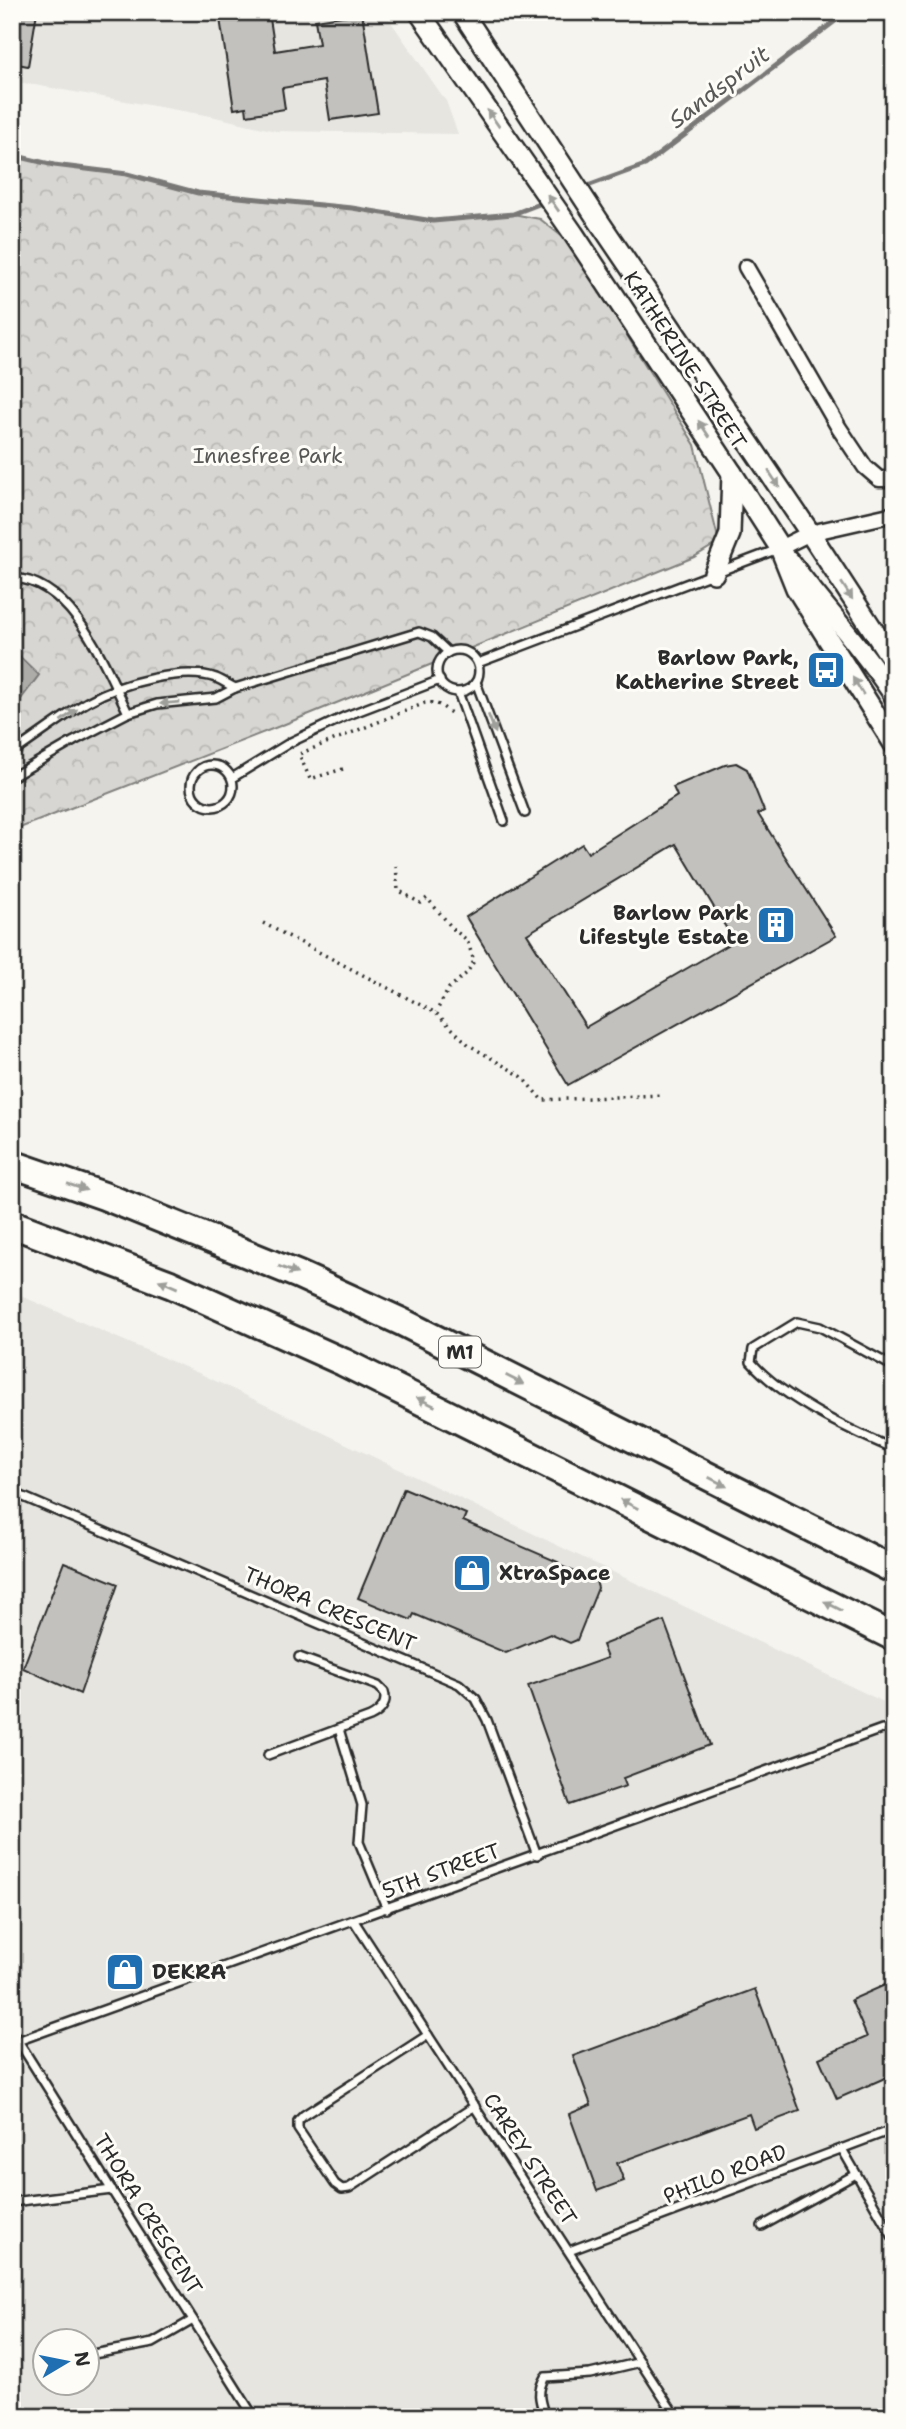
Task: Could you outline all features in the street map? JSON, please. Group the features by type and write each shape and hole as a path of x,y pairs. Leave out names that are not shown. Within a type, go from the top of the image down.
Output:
{"highway":[{"name":"M1","path":"12,1164 104,1196 310,1280 414,1328 894,1570"},
{"path":"12,1224 170,1284 343,1362 894,1637"}],"main road":[{"name":"KATHERINE STREET","path":"419,12 573,233 732,473 780,548 796,588 894,744"},
{"name":"KATHERINE STREET","path":"463,12 598,220 894,662"},
{"path":"715,573 730,534 732,473"}],"street":[{"path":"746,267 839,428 865,467 879,479 894,479"},
{"path":"894,514 810,533 780,548 894,696"}],"lane":[{"path":"478,663 780,548"},
{"path":"12,578 30,581 48,589 78,620 105,665 128,713"},
{"path":"12,778 128,713 157,704 216,698 236,688 419,632 432,637 448,652"},
{"path":"448,652 468,652 478,663 476,682 465,690 446,687 440,680 437,669 448,652"},
{"path":"12,753 87,702 146,680 182,674 214,677 236,688"},
{"path":"232,778 291,742 346,716 440,680"},
{"path":"476,682 525,813"},
{"path":"458,691 504,821"},
{"path":"216,765 228,772 232,778 230,798 219,806 206,806 195,798 193,778 202,767 216,765"},
{"path":"894,1367 820,1327 797,1322 752,1349 751,1362 766,1379 848,1430 894,1449"},
{"name":"THORA CRESCENT","path":"12,1492 439,1674 459,1685 476,1699 488,1720 537,1855"},
{"path":"268,1755 378,1713 385,1701 384,1692 378,1686 299,1657"},
{"path":"339,1729 362,1805 359,1842 387,1909"},
{"name":"5TH STREET","path":"16,2043 882,1729"},
{"name":"CAREY STREET","path":"354,1921 676,2417"},
{"name":"THORA CRESCENT","path":"12,2031 16,2043 254,2417"},
{"path":"429,2035 304,2115 298,2122 298,2129 335,2184 342,2189 349,2188 475,2106"},
{"name":"PHILO ROAD","path":"569,2251 894,2129"},
{"path":"842,2149 894,2239"},
{"path":"762,2226 856,2175"},
{"path":"12,2202 112,2190"},
{"path":"102,2353 153,2343 193,2320"},
{"path":"545,2417 539,2398 545,2377 590,2374 641,2362"}],"path":[{"path":"342,769 310,779 299,754 425,703 442,705 452,715 465,710"},
{"path":"396,866 398,890 420,903 427,898 454,930 467,940 474,961 467,973 449,988 436,1013"},
{"path":"263,923 436,1013 469,1045 521,1076 542,1100 663,1095"}],"shaded area":[{"path":"12,12 384,12 446,101 458,134 276,131 211,116 12,81"},
{"path":"12,649 39,675 12,711"},
{"path":"12,1292 203,1375 894,1707 894,2417 12,2417"}],"green space":[{"name":"Innesfree Park","path":"12,155 54,165 127,174 198,193 352,208 432,221 513,214 540,219 569,242 695,445 719,542 694,557 285,724 12,831"}],"building":[{"path":"12,12 37,12 28,66 12,63"},
{"path":"219,12 269,12 275,51 319,44 315,20 362,13 378,113 330,120 324,81 282,88 285,109 247,115 246,107 234,109"},
{"name":"Barlow Park Lifestyle Estate","path":"736,763 747,769 764,811 758,814 836,936 568,1085 466,917 582,844 588,853 677,796 673,787","holes":["676,844 734,941 586,1027 527,934"]},
{"name":"XtraSpace","path":"404,1488 466,1514 463,1521 596,1581 598,1588 577,1640 570,1643 550,1634 506,1653 414,1614 411,1620 358,1598"},
{"path":"64,1562 118,1584 80,1694 23,1668"},
{"path":"664,1621 710,1745 623,1778 626,1786 570,1805 528,1686 607,1658 602,1645"},
{"path":"894,1981 894,2074 837,2099 819,2058 867,2037 851,2000"},
{"path":"755,1989 800,2111 754,2128 749,2114 617,2163 624,2181 597,2191 569,2114 591,2105 573,2056"}],"waterway":[{"name":"Sandspruit","path":"582,188 645,165 847,12"},
{"path":"12,155 54,165 127,174 198,193 352,208 433,221 513,214 547,201"}],"place":[{"name":"Barlow Park, Katherine Street","path":"826,670"},
{"name":"Barlow Park Lifestyle Estate","path":"776,925"},
{"name":"XtraSpace","path":"472,1573"},
{"name":"DEKRA","path":"125,1972"}]}
